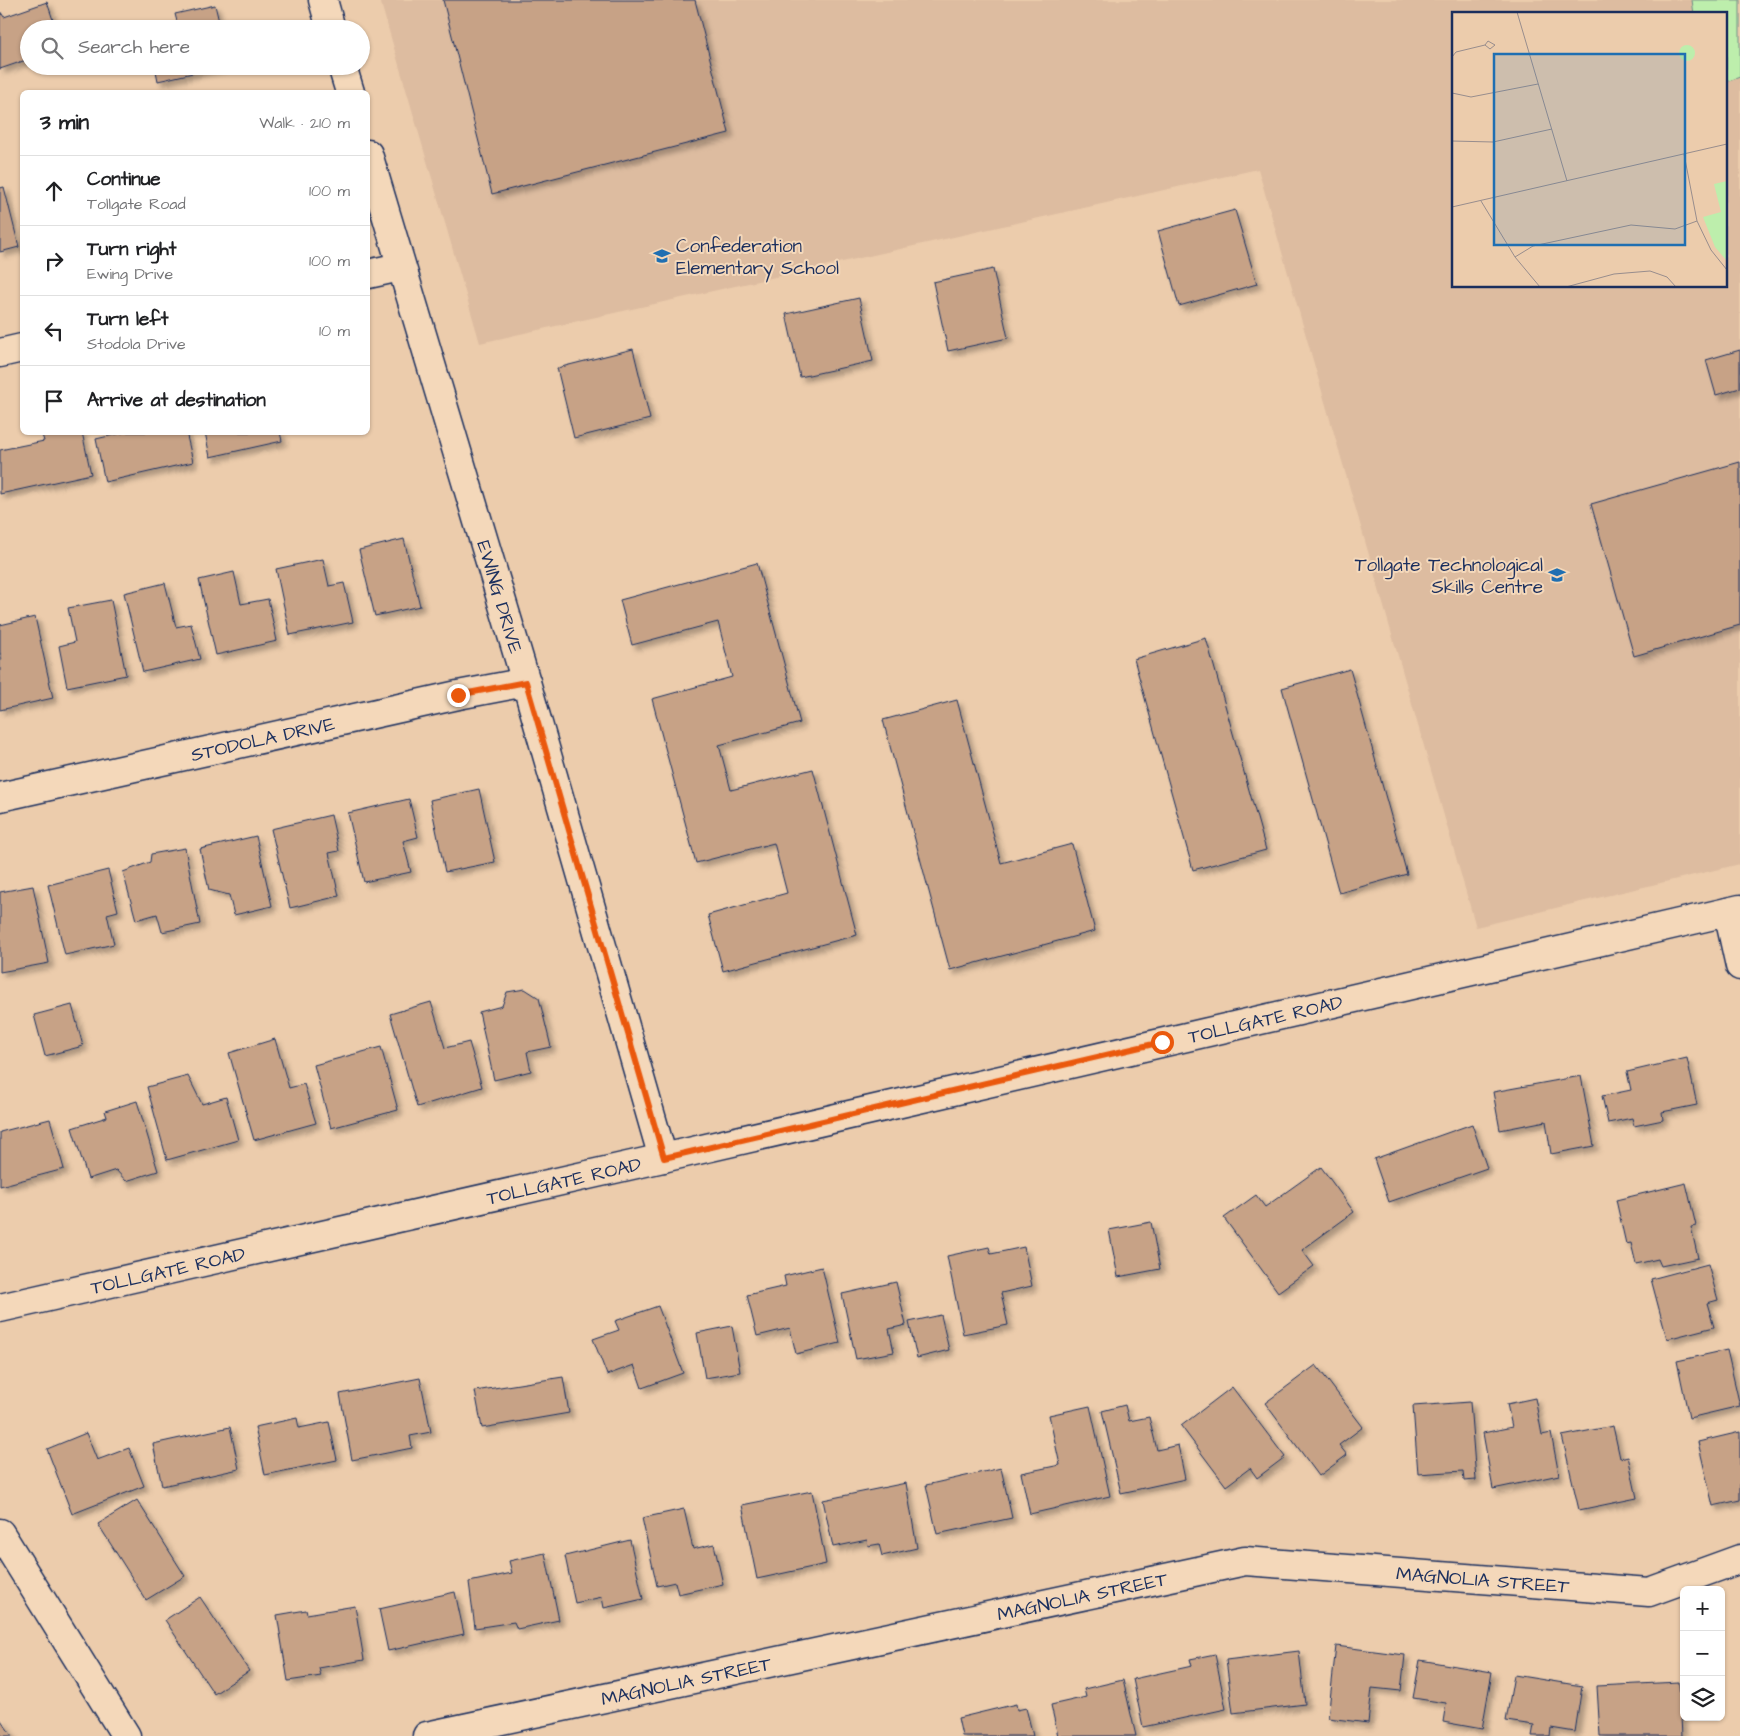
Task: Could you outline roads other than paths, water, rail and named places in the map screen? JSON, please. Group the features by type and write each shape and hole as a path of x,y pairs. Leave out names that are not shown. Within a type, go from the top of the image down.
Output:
{"street":[{"path":"323,0 329,20"},
{"path":"345,75 349,90"},
{"name":"EWING DRIVE","path":"370,161 526,682 664,1158"},
{"path":"370,274 400,266"},
{"path":"0,352 20,348"},
{"name":"STODOLA DRIVE","path":"0,796 438,699 526,682"},
{"path":"1734,910 1740,966"},
{"name":"TOLLGATE ROAD","path":"0,1308 664,1158 1734,910"},
{"path":"0,1533 126,1736"},
{"name":"MAGNOLIA STREET","path":"427,1736 1245,1560 1649,1592 1740,1559"}],"place":[{"name":"Confederation Elementary School","path":"662,256"},
{"name":"Tollgate Technological Skills Centre","path":"1557,575"}]}
